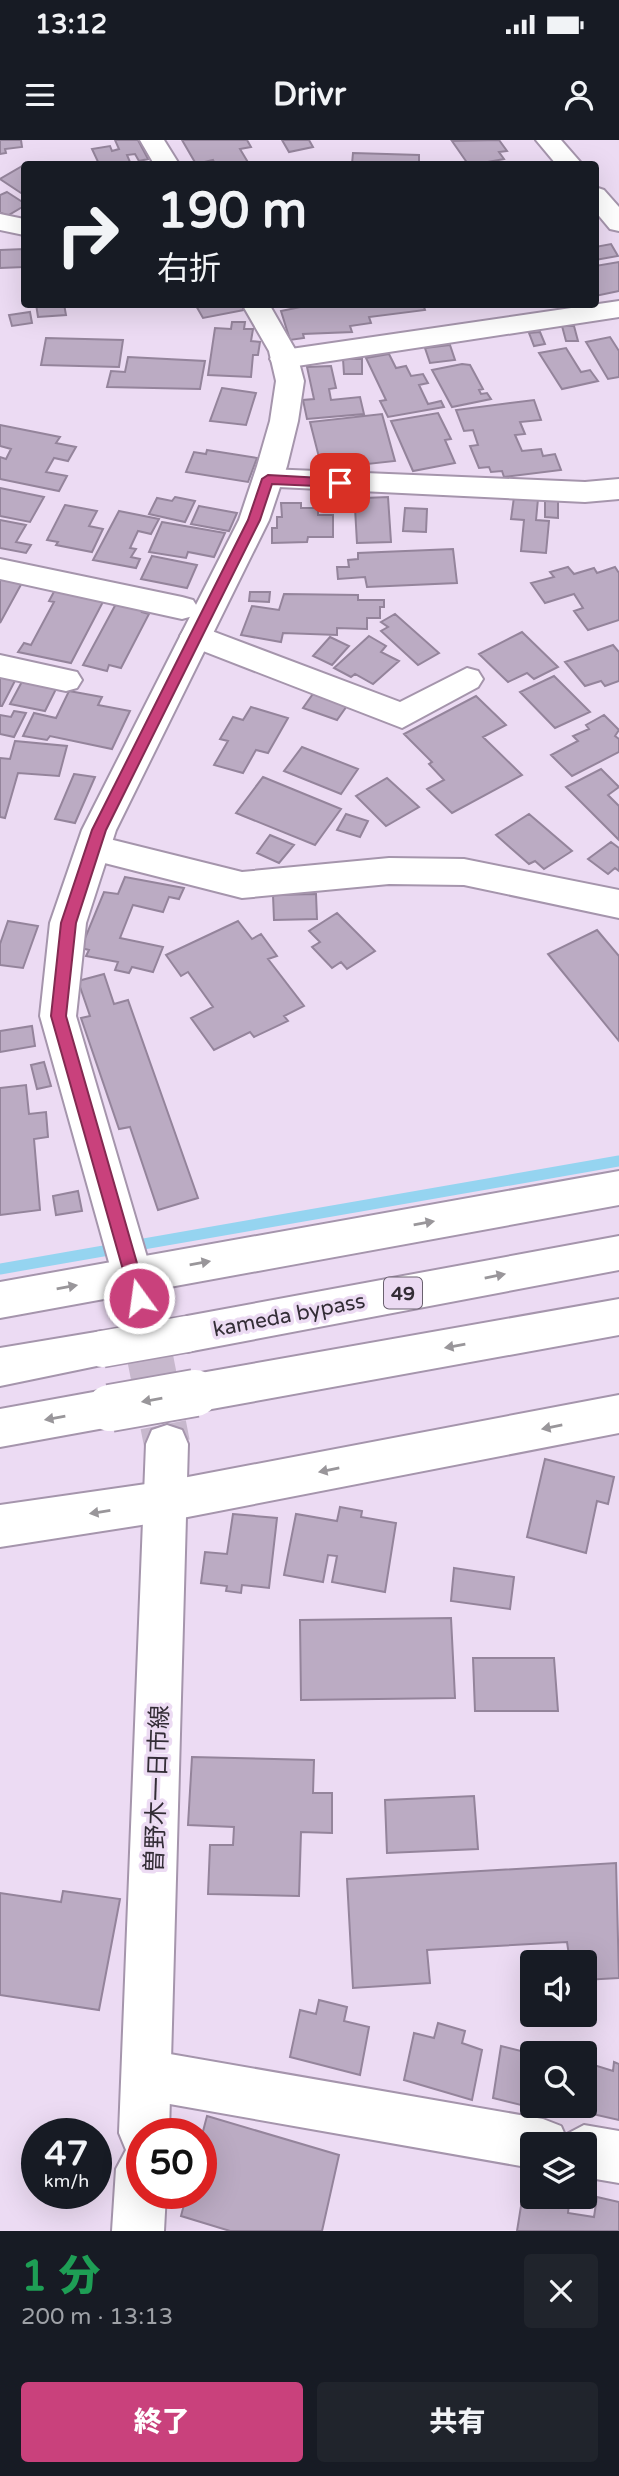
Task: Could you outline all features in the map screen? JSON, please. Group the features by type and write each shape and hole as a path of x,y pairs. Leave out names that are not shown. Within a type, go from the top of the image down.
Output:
{"main road":[{"path":"152,140 164,161"},
{"path":"548,140 566,161"},
{"path":"599,200 619,223"},
{"path":"0,222 21,226"},
{"path":"134,1280 58,1016 68,923 99,830 189,622 254,520 268,479 286,408 289,368 257,308"},
{"path":"284,359 619,309"},
{"path":"268,479 572,492 619,489"},
{"path":"0,569 189,622 402,716 467,679"},
{"path":"0,666 66,680"},
{"path":"93,848 242,885 389,871 464,872 619,904"},
{"path":"0,1300 134,1280 619,1188"},
{"name":"kameda bypass","path":"0,1367 619,1253"},
{"path":"0,1428 619,1317"},
{"path":"0,1527 167,1502 619,1414"},
{"name":"曽野木一日市線","path":"145,2118 167,1444"},
{"path":"147,2075 520,2140"},
{"path":"597,2153 619,2157"},
{"path":"138,2231 139,2209"}],"building":[{"path":"0,140 21,140 22,147 5,149 6,153 0,154"},
{"path":"115,140 138,140 148,159 139,161 135,154 127,155 130,161 98,161 92,149 110,146 112,151 119,149"},
{"path":"182,140 247,140 251,147 240,149 247,161 194,161"},
{"path":"282,140 309,140 313,147 289,152"},
{"path":"499,140 507,151 499,152 504,159 466,161 452,141"},
{"path":"353,153 419,155 419,161 352,161"},
{"path":"21,167 21,193 0,179"},
{"path":"7,192 21,201 21,208 7,216 0,212 0,195"},
{"path":"611,244 618,256 599,259 599,246"},
{"path":"21,249 21,267 0,268 0,250"},
{"path":"619,262 619,291 599,295 599,265"},
{"path":"37,308 65,308 66,315 38,317"},
{"path":"197,308 244,310 203,318"},
{"path":"296,308 425,310 369,317 371,323 350,326 352,332 303,334 304,338 290,340 281,311"},
{"path":"30,312 32,323 12,326 9,315"},
{"path":"232,322 245,322 244,329 253,329 251,341 260,342 258,355 253,355 251,377 208,375 215,328 231,329"},
{"path":"562,326 574,326 578,341 566,341"},
{"path":"540,332 545,344 534,346 529,333"},
{"path":"610,337 619,351 619,377 608,379 586,342"},
{"path":"46,338 123,340 119,367 41,365"},
{"path":"450,345 455,360 430,363 425,348"},
{"path":"566,348 581,372 590,370 598,381 562,389 539,353"},
{"path":"389,354 396,368 406,366 411,376 423,374 428,383 419,385 428,404 441,401 444,407 388,417 380,401 386,400 366,358"},
{"path":"128,357 205,361 200,389 107,387 111,371 125,372"},
{"path":"343,359 362,359 362,374 344,374"},
{"path":"470,365 483,389 479,390 481,394 487,393 491,399 452,407 432,370"},
{"path":"331,366 336,388 329,389 331,400 360,397 364,414 307,419 303,400 314,399 307,367"},
{"path":"222,388 256,393 246,425 210,421"},
{"path":"534,400 541,420 520,422 525,434 515,435 522,451 541,449 543,456 555,454 561,470 504,477 502,471 491,472 489,467 479,468 470,446 478,445 473,430 464,431 456,410"},
{"path":"438,413 451,439 445,440 455,463 413,471 391,421"},
{"path":"382,414 395,461 322,469 310,422"},
{"path":"0,425 60,437 56,443 76,447 68,461 54,458 46,472 67,476 59,491 0,479 0,457 6,459 11,449 0,446"},
{"path":"207,450 257,458 248,482 186,472 194,452 206,454"},
{"path":"0,488 44,497 30,522 0,516"},
{"path":"175,497 195,501 185,522 149,514 157,498 172,501"},
{"path":"388,497 391,542 357,543 355,508 364,508 364,498"},
{"path":"514,497 538,499 536,520 549,521 546,553 521,551 524,520 511,519"},
{"path":"545,498 558,499 558,518 545,517"},
{"path":"281,503 301,503 301,508 318,508 318,515 333,515 333,537 308,537 307,542 272,543 272,528 277,528 277,517 282,517"},
{"path":"65,505 97,511 89,526 103,529 92,552 56,545 58,542 47,540"},
{"path":"199,506 237,513 229,531 191,524"},
{"path":"405,508 427,509 426,532 403,531"},
{"path":"119,511 159,519 151,534 138,531 130,548 136,549 131,557 140,559 136,568 93,560"},
{"path":"0,520 26,525 16,542 31,545 26,553 0,548"},
{"path":"162,522 225,533 214,557 188,552 186,558 149,552"},
{"path":"453,549 457,583 367,587 365,577 338,579 337,567 349,567 348,560 358,559 358,553"},
{"path":"152,556 197,565 187,588 141,579"},
{"path":"568,567 574,574 594,568 597,573 615,567 619,573 619,620 588,630 574,611 583,608 574,594 545,603 531,583 554,577 550,572"},
{"path":"0,577 23,581 0,623"},
{"path":"56,588 105,598 71,663 18,652 24,643 31,645 54,602 49,601"},
{"path":"250,592 270,592 269,602 249,601"},
{"path":"284,594 358,595 358,600 384,600 384,607 380,607 380,618 367,618 367,629 337,628 337,635 283,633 281,642 241,635 252,606 279,610"},
{"path":"117,602 144,608 142,612 149,614 121,668 109,665 107,671 83,665"},
{"path":"395,614 439,653 418,665 381,631 388,627 381,622"},
{"path":"522,632 558,667 534,679 527,673 508,682 479,654"},
{"path":"369,636 386,646 381,652 399,661 373,684 355,674 351,677 334,668"},
{"path":"330,637 349,646 332,665 313,656"},
{"path":"613,645 619,652 619,681 605,686 601,681 585,686 565,662"},
{"path":"0,669 19,673 2,706 0,706"},
{"path":"25,676 59,683 45,711 10,704"},
{"path":"554,676 590,712 555,728 520,692"},
{"path":"69,691 102,697 98,705 130,711 112,749 50,736 47,740 23,736 34,713 56,718"},
{"path":"315,691 349,703 337,720 303,708"},
{"path":"476,696 506,725 483,737 522,775 452,813 427,789 444,780 429,764 432,762 404,734"},
{"path":"251,707 288,718 268,753 256,750 243,773 214,765 228,741 220,739 233,717 243,720"},
{"path":"14,711 26,713 14,737 0,734 0,715 11,717"},
{"path":"604,715 619,730 615,736 619,739 619,752 572,776 551,755 578,741 573,736 589,729 586,725"},
{"path":"15,741 67,746 59,776 18,773 5,818 0,817 0,758 10,759"},
{"path":"302,747 358,769 341,794 284,771"},
{"path":"601,769 619,787 608,795 619,806 619,840 566,787"},
{"path":"74,774 95,777 75,823 55,819"},
{"path":"263,777 341,809 315,845 236,813"},
{"path":"387,778 419,807 386,826 356,796"},
{"path":"346,814 368,821 360,837 337,830"},
{"path":"529,814 572,851 544,869 535,861 529,864 496,835"},
{"path":"270,835 294,845 279,863 257,853"},
{"path":"611,842 619,848 619,871 615,868 608,874 588,859"},
{"path":"125,877 184,888 179,899 169,897 163,912 133,905 120,938 163,947 153,972 132,967 129,973 115,970 118,962 86,956 89,950 81,948 104,892 118,894"},
{"path":"316,894 317,919 274,920 273,895"},
{"path":"337,913 375,951 347,969 341,962 332,968 312,947 320,942 309,931"},
{"path":"8,921 38,926 23,968 0,965 0,944"},
{"path":"238,921 252,939 261,934 277,956 268,959 304,1006 284,1016 288,1021 254,1037 250,1032 214,1050 191,1018 213,1007 188,972 181,976 166,955"},
{"path":"597,930 619,956 619,1041 548,954"},
{"path":"104,974 114,1004 128,1000 198,1198 158,1210 130,1127 119,1129 81,1018 90,1016 78,981"},
{"path":"32,1026 35,1046 0,1052 0,1031"},
{"path":"44,1062 51,1086 37,1089 31,1065"},
{"path":"26,1085 29,1114 46,1112 48,1137 34,1139 40,1210 0,1215 0,1088"},
{"path":"78,1191 82,1211 56,1215 53,1196"},
{"path":"545,1459 614,1477 608,1504 597,1501 586,1553 527,1537"},
{"path":"340,1507 362,1511 361,1517 396,1523 385,1592 332,1582 337,1556 328,1555 323,1582 284,1575 296,1514 337,1521"},
{"path":"233,1514 277,1518 269,1588 242,1585 241,1593 226,1591 227,1586 201,1583 205,1552 227,1554"},
{"path":"454,1568 514,1577 510,1609 451,1601"},
{"path":"451,1618 455,1698 301,1700 300,1620"},
{"path":"473,1658 554,1658 558,1711 475,1711"},
{"path":"192,1757 314,1760 313,1793 332,1793 332,1833 301,1832 299,1896 208,1894 210,1845 233,1845 234,1827 188,1825"},
{"path":"474,1796 478,1849 387,1853 385,1800"},
{"path":"616,1863 619,1978 597,1979 597,1950 568,1950 567,1942 427,1950 430,1983 353,1988 347,1879"},
{"path":"63,1891 120,1899 99,2010 0,1995 0,1893 61,1902"},
{"path":"319,2000 347,2007 344,2021 369,2027 360,2075 290,2057 300,2010 316,2014"},
{"path":"438,2023 465,2031 462,2043 482,2050 472,2100 404,2080 414,2033 434,2038"},
{"path":"501,2046 520,2051 520,2105 493,2098"},
{"path":"614,2062 619,2064 619,2120 597,2115 597,2066 613,2071"},
{"path":"217,2119 339,2155 322,2231 230,2231 181,2216 183,2209 217,2209"},
{"path":"597,2197 619,2202 619,2231 517,2231 521,2209 568,2209 568,2213 594,2217"}],"waterway":[{"path":"0,1269 619,1161"}],"tunnel":[{"path":"139,1298 151,1359"},
{"path":"150,1357 167,1444"}],"route":[{"path":"139,1298 58,1016 68,923 99,830 254,520 268,479 340,483"}]}
